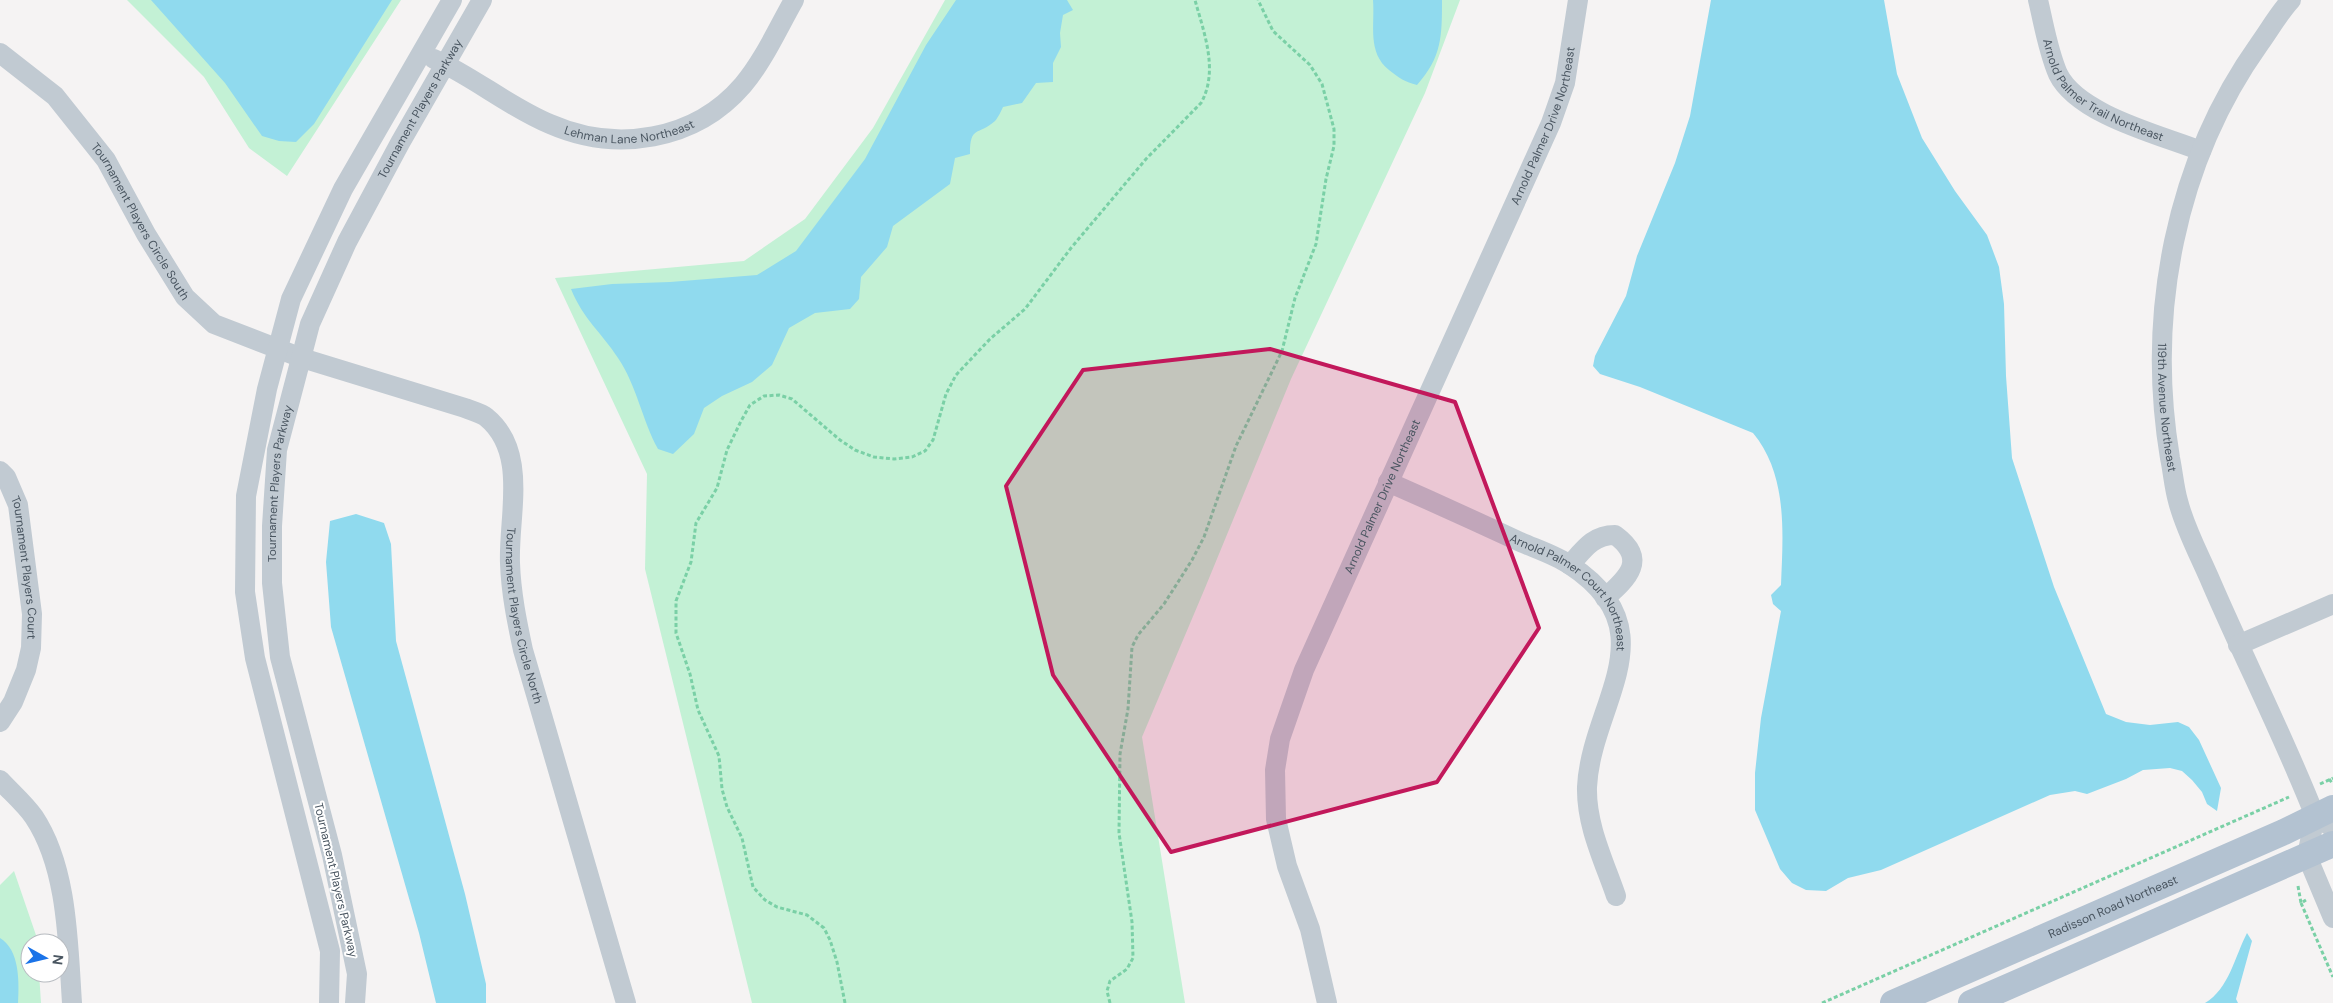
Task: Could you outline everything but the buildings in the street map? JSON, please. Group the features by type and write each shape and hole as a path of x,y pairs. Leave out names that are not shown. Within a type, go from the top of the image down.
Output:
{"main road":[{"name":"Radisson Road Northeast","path":"1892,1003 2284,832 2327,817"},
{"path":"1971,1003 2333,844"}],"street":[{"name":"Tournament Players Parkway","path":"329,1003 330,951 255,658 245,592 246,496 267,389 279,350 290,299 343,189 452,0"},
{"name":"Tournament Players Parkway","path":"355,1003 357,974 332,855 280,657 272,583 272,526 277,450 310,324 347,242 482,0"},
{"name":"Lehman Lane Northeast","path":"422,54 445,64 548,124 599,139 627,140 655,136 704,117 726,102 744,84 759,63 794,0"},
{"name":"Arnold Palmer Drive Northeast","path":"1327,1003 1310,929 1287,866 1276,819 1275,770 1280,739 1304,670 1551,123 1565,83 1578,0"},
{"name":"Arnold Palmer Trail Northeast","path":"2038,0 2050,53 2059,76 2068,89 2079,99 2102,113 2201,151"},
{"name":"119th Avenue Northeast","path":"2291,0 2238,73 2201,151 2178,219 2167,274 2162,321 2161,382 2166,435 2178,502 2238,645 2327,817"},
{"name":"Tournament Players Circle South","path":"0,53 55,96 106,160 146,234 185,297 214,324 302,358"},
{"name":"Tournament Players Circle North","path":"302,358 465,408 485,416 499,430 508,446 513,467 510,564 520,634 626,1003"},
{"name":"Tournament Players Court","path":"0,471 6,477 18,505 32,614 31,648 26,670 13,702 0,722"},
{"name":"Arnold Palmer Court Northeast","path":"1388,482 1570,565 1606,598 1617,620 1622,644 1620,668 1595,740 1590,763 1588,814 1616,896"},
{"path":"1570,565 1588,543 1598,537 1616,535 1625,543 1633,561 1631,571 1626,580 1606,598"},
{"path":"2238,645 2333,604"},
{"path":"0,780 34,817 52,854 66,919 72,1003"},
{"path":"2327,817 2306,856 2333,918"}],"path":[{"path":"845,1003 837,962 824,928 807,915 777,907 765,900 753,887 742,838 727,807 722,790 719,756 698,710 690,674 676,634 676,602 691,562 696,523 717,488 727,450 741,421 750,405 764,396 780,394 792,399 840,440 855,450 874,457 912,457 925,451 933,440 946,394 956,375 990,339 1025,308 1070,248 1146,159 1202,103 1209,86 1210,66 1195,0"},
{"path":"1110,1003 1107,991 1110,981 1127,968 1133,958 1132,922 1119,833 1120,754 1128,709 1132,647 1138,635 1164,604 1204,537 1236,446 1282,351 1295,298 1316,244 1326,179 1334,146 1334,129 1322,84 1310,65 1273,30 1258,0"},
{"path":"2333,778 2329,779 2333,784"},
{"path":"1822,1003 2278,802"},
{"path":"2301,903 2333,977"}],"highlighted area":[{"path":"1270,349 1455,402 1539,628 1437,782 1171,852 1053,675 1006,486 1083,370"}],"green space":[{"path":"127,0 401,0 287,176 249,148 204,77"},
{"path":"945,0 1460,0 1425,93 1291,379 1142,737 1185,1003 752,1003 645,569 647,474 555,278 744,261 805,219 873,128"},
{"path":"14,871 35,933 20,933 20,983 40,983 41,1003 0,1003 0,885"}],"water":[{"path":"151,0 392,0 314,124 296,142 279,141 262,136 225,83"},
{"path":"956,0 1067,0 1073,10 1063,15 1060,33 1061,47 1053,63 1053,82 1036,83 1022,103 1003,107 995,121 973,135 970,154 955,158 950,184 893,226 887,247 861,277 859,299 850,309 815,313 789,328 772,365 752,382 722,396 704,408 694,434 673,454 658,449 625,369 581,309 571,289 612,284 670,282 757,275 796,251 865,159 926,45"},
{"path":"1373,0 1442,0 1442,25 1439,46 1431,65 1417,85 1399,77 1382,63 1375,47"},
{"path":"1711,0 1884,0 1897,74 1922,138 1955,191 1987,235 1999,267 2004,304 2006,376 2012,458 2054,587 2106,714 2126,722 2150,725 2178,722 2189,727 2199,740 2221,788 2217,811 2207,804 2202,792 2182,771 2170,768 2143,770 2126,779 2087,794 2075,791 2050,795 1881,870 1848,878 1826,891 1806,890 1792,883 1780,869 1755,810 1755,773 1761,718 1781,611 1773,604 1771,595 1781,585 1782,546 1781,506 1778,486 1772,467 1764,449 1753,433 1640,387 1600,374 1593,366 1595,356 1626,296 1637,256 1675,163 1690,116"},
{"path":"356,514 384,523 391,544 396,641 465,894 486,984 486,1003 436,1003 419,933 331,627 326,562 330,521"},
{"path":"2247,933 2252,941 2236,999 2238,1003 2205,1003 2213,997 2226,981"},
{"path":"0,938 7,943 15,958 18,976 18,1003 0,1003"}]}
